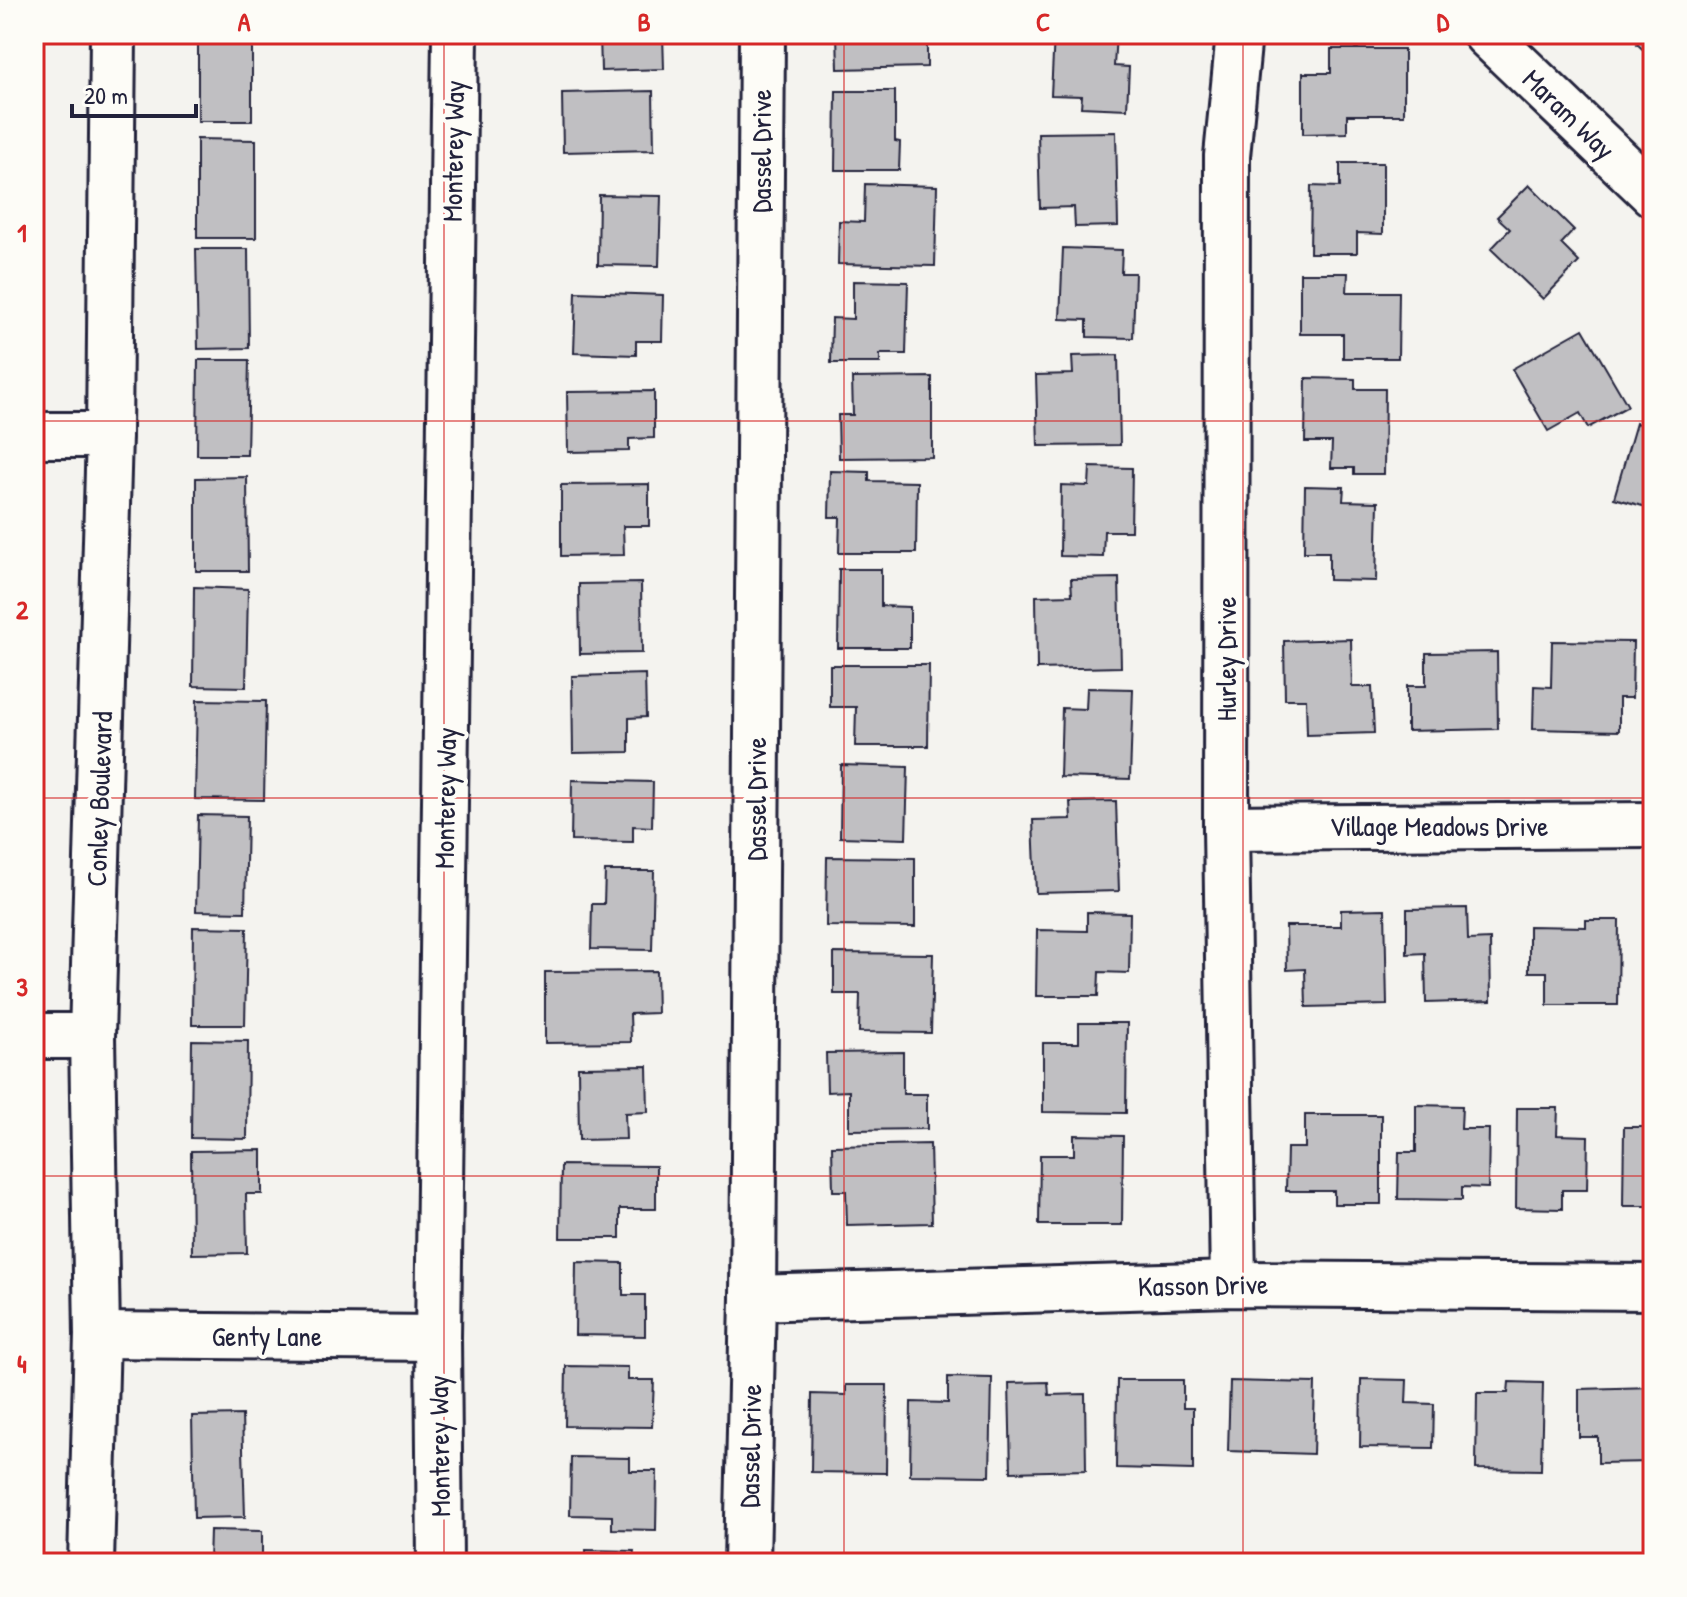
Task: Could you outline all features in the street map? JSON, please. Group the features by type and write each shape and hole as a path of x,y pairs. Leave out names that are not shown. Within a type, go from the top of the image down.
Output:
{"street":[{"name":"Conley Boulevard","path":"91,1563 97,1335 92,1036 109,435 113,34"},
{"name":"Monterey Way","path":"440,1563 438,1338 455,34"},
{"name":"Dassel Drive","path":"747,1563 753,1298 762,34"},
{"name":"Hurley Drive","path":"1233,1284 1226,828 1227,156 1239,34"},
{"name":"Maram Way","path":"1486,34 1653,194"},
{"path":"34,435 109,435"},
{"name":"Village Meadows Drive","path":"1226,828 1653,825"},
{"path":"34,1036 92,1036"},
{"name":"Kasson Drive","path":"753,1298 1233,1284 1653,1287"},
{"name":"Genty Lane","path":"97,1335 438,1338"}],"building":[{"path":"198,34 252,34 252,121 198,121"},
{"path":"600,34 663,34 664,69 601,71"},
{"path":"837,34 927,34 927,67 838,69"},
{"path":"1054,34 1116,34 1114,66 1129,67 1127,109 1081,107 1082,96 1051,95"},
{"path":"1646,34 1653,34 1653,59 1637,44"},
{"path":"1331,49 1404,49 1404,115 1347,115 1347,133 1303,134 1303,73 1331,73"},
{"path":"653,91 654,150 563,152 562,93"},
{"path":"836,91 895,91 895,141 900,142 899,170 835,170"},
{"path":"1116,132 1118,226 1075,227 1074,207 1040,208 1038,133"},
{"path":"197,139 256,140 256,238 197,238"},
{"path":"1340,163 1383,163 1383,234 1357,233 1357,253 1310,253 1311,186 1340,187"},
{"path":"865,184 937,186 935,266 838,264 839,221 864,222"},
{"path":"1529,185 1574,230 1561,244 1579,262 1543,299 1491,249 1510,229 1497,217"},
{"path":"599,195 661,196 659,266 598,265"},
{"path":"1063,248 1122,250 1121,273 1135,273 1133,338 1087,337 1087,320 1060,319"},
{"path":"196,249 248,249 249,348 198,349"},
{"path":"1300,273 1348,273 1347,292 1399,292 1398,358 1343,358 1343,334 1300,334"},
{"path":"853,281 908,282 906,354 880,354 880,363 831,363 832,318 853,319"},
{"path":"576,292 663,295 662,341 636,341 636,355 574,353"},
{"path":"1583,329 1628,406 1588,428 1580,413 1548,431 1512,369"},
{"path":"1118,355 1120,445 1038,446 1036,375 1073,374 1072,356"},
{"path":"198,360 249,360 247,455 197,455"},
{"path":"932,377 932,457 839,458 838,415 853,415 852,378"},
{"path":"1306,378 1355,379 1355,389 1385,389 1384,474 1354,474 1354,468 1331,468 1332,442 1305,442"},
{"path":"654,391 654,438 629,439 629,451 568,452 567,392"},
{"path":"1636,423 1653,428 1653,509 1614,498"},
{"path":"1090,467 1132,468 1131,531 1104,531 1103,557 1060,556 1061,485 1089,486"},
{"path":"830,471 869,472 869,481 917,482 916,553 839,553 840,517 829,517"},
{"path":"247,477 248,571 196,571 196,478"},
{"path":"649,484 649,526 623,526 624,555 561,556 561,485"},
{"path":"1305,486 1344,487 1343,501 1378,502 1376,581 1329,580 1329,552 1304,552"},
{"path":"839,569 881,569 881,606 910,607 910,648 838,648"},
{"path":"1119,578 1121,667 1037,669 1036,596 1072,595 1071,579"},
{"path":"641,583 642,653 580,654 579,584"},
{"path":"194,587 248,589 246,687 193,686"},
{"path":"1351,639 1352,687 1372,687 1374,733 1307,735 1306,699 1285,699 1284,641"},
{"path":"1552,641 1633,642 1632,698 1619,698 1619,731 1533,729 1534,686 1551,687"},
{"path":"1497,652 1498,729 1407,731 1407,686 1426,686 1426,653"},
{"path":"830,665 929,665 928,746 855,746 856,707 830,707"},
{"path":"645,674 646,717 629,718 629,752 573,753 572,676"},
{"path":"1087,688 1133,689 1130,779 1060,777 1062,708 1086,709"},
{"path":"197,700 266,701 264,800 195,799"},
{"path":"841,765 908,767 906,839 840,837"},
{"path":"572,780 653,782 652,827 633,826 633,842 571,841"},
{"path":"1116,801 1119,891 1036,893 1033,820 1071,819 1070,802"},
{"path":"198,815 247,816 245,912 196,911"},
{"path":"827,857 915,858 915,927 826,926"},
{"path":"605,871 654,871 652,950 591,949 592,904 604,904"},
{"path":"1467,908 1468,940 1490,939 1491,1001 1426,1003 1425,953 1407,954 1407,909"},
{"path":"1385,909 1387,1005 1306,1007 1305,969 1287,970 1286,926 1341,926 1341,910"},
{"path":"1087,912 1130,913 1129,973 1099,972 1098,996 1036,996 1037,930 1087,931"},
{"path":"1653,913 1653,956 1651,956"},
{"path":"1586,920 1619,920 1618,1005 1547,1005 1547,972 1529,972 1529,926 1586,927"},
{"path":"193,927 247,928 245,1025 192,1025"},
{"path":"834,953 933,954 931,1033 859,1032 860,994 834,994"},
{"path":"656,971 657,1013 630,1014 631,1042 545,1043 545,972"},
{"path":"1079,1023 1127,1023 1126,1113 1043,1112 1043,1043 1079,1043"},
{"path":"192,1040 248,1041 247,1139 191,1138"},
{"path":"903,1052 903,1094 927,1094 927,1129 849,1130 849,1091 827,1092 826,1053"},
{"path":"647,1066 648,1112 625,1113 626,1139 579,1140 578,1067"},
{"path":"1416,1105 1462,1106 1461,1129 1489,1129 1488,1188 1462,1187 1462,1200 1398,1199 1399,1152 1416,1152"},
{"path":"1517,1108 1558,1108 1557,1135 1588,1136 1587,1190 1562,1190 1562,1209 1516,1208"},
{"path":"1305,1115 1381,1115 1381,1204 1334,1204 1334,1191 1286,1191 1287,1148 1305,1148"},
{"path":"1624,1127 1653,1127 1653,1206 1623,1206"},
{"path":"1074,1135 1123,1136 1122,1225 1039,1225 1040,1155 1074,1155"},
{"path":"930,1144 932,1223 847,1225 846,1191 833,1191 832,1146"},
{"path":"262,1150 262,1194 246,1194 247,1253 192,1254 191,1151"},
{"path":"561,1165 656,1166 656,1209 620,1209 620,1238 560,1238"},
{"path":"576,1262 623,1263 623,1295 645,1295 645,1336 575,1335"},
{"path":"566,1366 628,1367 628,1380 654,1380 652,1427 565,1426"},
{"path":"948,1377 992,1378 990,1476 910,1475 911,1402 948,1403"},
{"path":"1361,1379 1407,1380 1406,1403 1434,1404 1433,1448 1360,1447"},
{"path":"1117,1380 1183,1380 1183,1408 1193,1408 1193,1470 1116,1468"},
{"path":"1230,1381 1315,1383 1313,1454 1228,1451"},
{"path":"1048,1382 1049,1395 1085,1394 1086,1470 1011,1472 1009,1383"},
{"path":"1509,1382 1543,1383 1541,1470 1476,1469 1477,1393 1508,1393"},
{"path":"846,1385 887,1385 886,1473 811,1472 812,1394 846,1395"},
{"path":"1653,1387 1653,1462 1598,1463 1598,1437 1579,1437 1579,1389"},
{"path":"242,1415 245,1517 194,1518 192,1416"},
{"path":"571,1457 630,1458 630,1471 657,1471 656,1530 612,1529 612,1516 570,1515"},
{"path":"210,1530 262,1531 262,1562 283,1563 209,1563"},
{"path":"586,1550 634,1551 633,1563 586,1563"}]}
